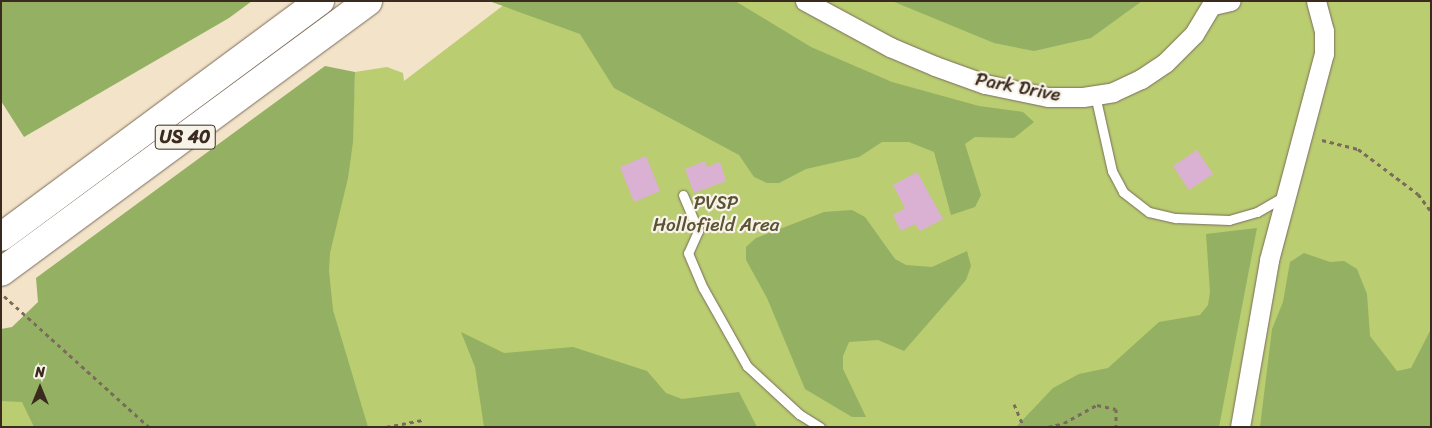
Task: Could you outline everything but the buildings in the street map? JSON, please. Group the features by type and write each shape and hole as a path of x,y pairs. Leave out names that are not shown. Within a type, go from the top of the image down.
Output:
{"main road":[{"name":"US 40","path":"1,237 320,1"},
{"name":"US 40","path":"1,272 368,1"}],"street":[{"name":"Park Drive","path":"805,1 890,47 985,84 1048,97 1113,92 1165,62 1194,34 1214,3 1231,1"},
{"path":"1240,427 1269,260 1284,197 1324,54 1324,31 1316,1"}],"lane":[{"path":"1095,94 1112,171 1123,192 1149,212 1176,218 1229,220 1258,212 1284,197"},
{"path":"683,195 698,232 688,253 703,288 747,366 793,408 820,427"}],"path":[{"path":"1302,135 1358,150 1418,194 1431,211"},
{"path":"1,294 149,427"},
{"path":"1014,404 1024,427"},
{"path":"1048,427 1064,423 1097,404 1116,409 1116,427"},
{"path":"386,427 422,420"}],"green space":[{"path":"1,1 252,1 229,18 24,137 1,101"},
{"path":"489,1 735,1 811,47 892,82 979,106 1023,112 1034,122 1014,138 975,137 965,144 981,195 975,207 951,215 934,152 909,142 882,142 859,157 806,169 779,183 767,183 754,177 739,155 614,88 580,34"},
{"name":"PVSP Hollofield Area","path":"509,1 1431,1 1431,427 1,427 1,344 353,120 355,72 387,67 403,73 404,81"},
{"path":"892,1 1142,1 1091,38 1034,51 994,43"},
{"path":"325,66 355,72 353,142 348,178 330,253 329,271 333,310 368,427 34,427 22,402 1,401 1,329 12,327 38,302 36,278"},
{"path":"852,210 865,217 895,259 906,265 932,267 967,251 971,266 966,280 904,351 878,340 849,342 843,356 843,369 866,417 852,417 805,389 767,298 746,260 746,247 756,238 824,212"},
{"path":"1257,228 1219,427 1016,427 1053,388 1079,374 1108,368 1159,322 1200,315 1208,305 1210,292 1206,234"},
{"path":"1304,253 1330,262 1344,261 1357,269 1367,294 1370,336 1397,371 1411,368 1431,329 1431,427 1260,427 1272,329 1283,302 1290,262"},
{"path":"461,332 504,353 573,347 647,371 666,393 682,399 739,392 757,427 484,427 475,367"}]}
